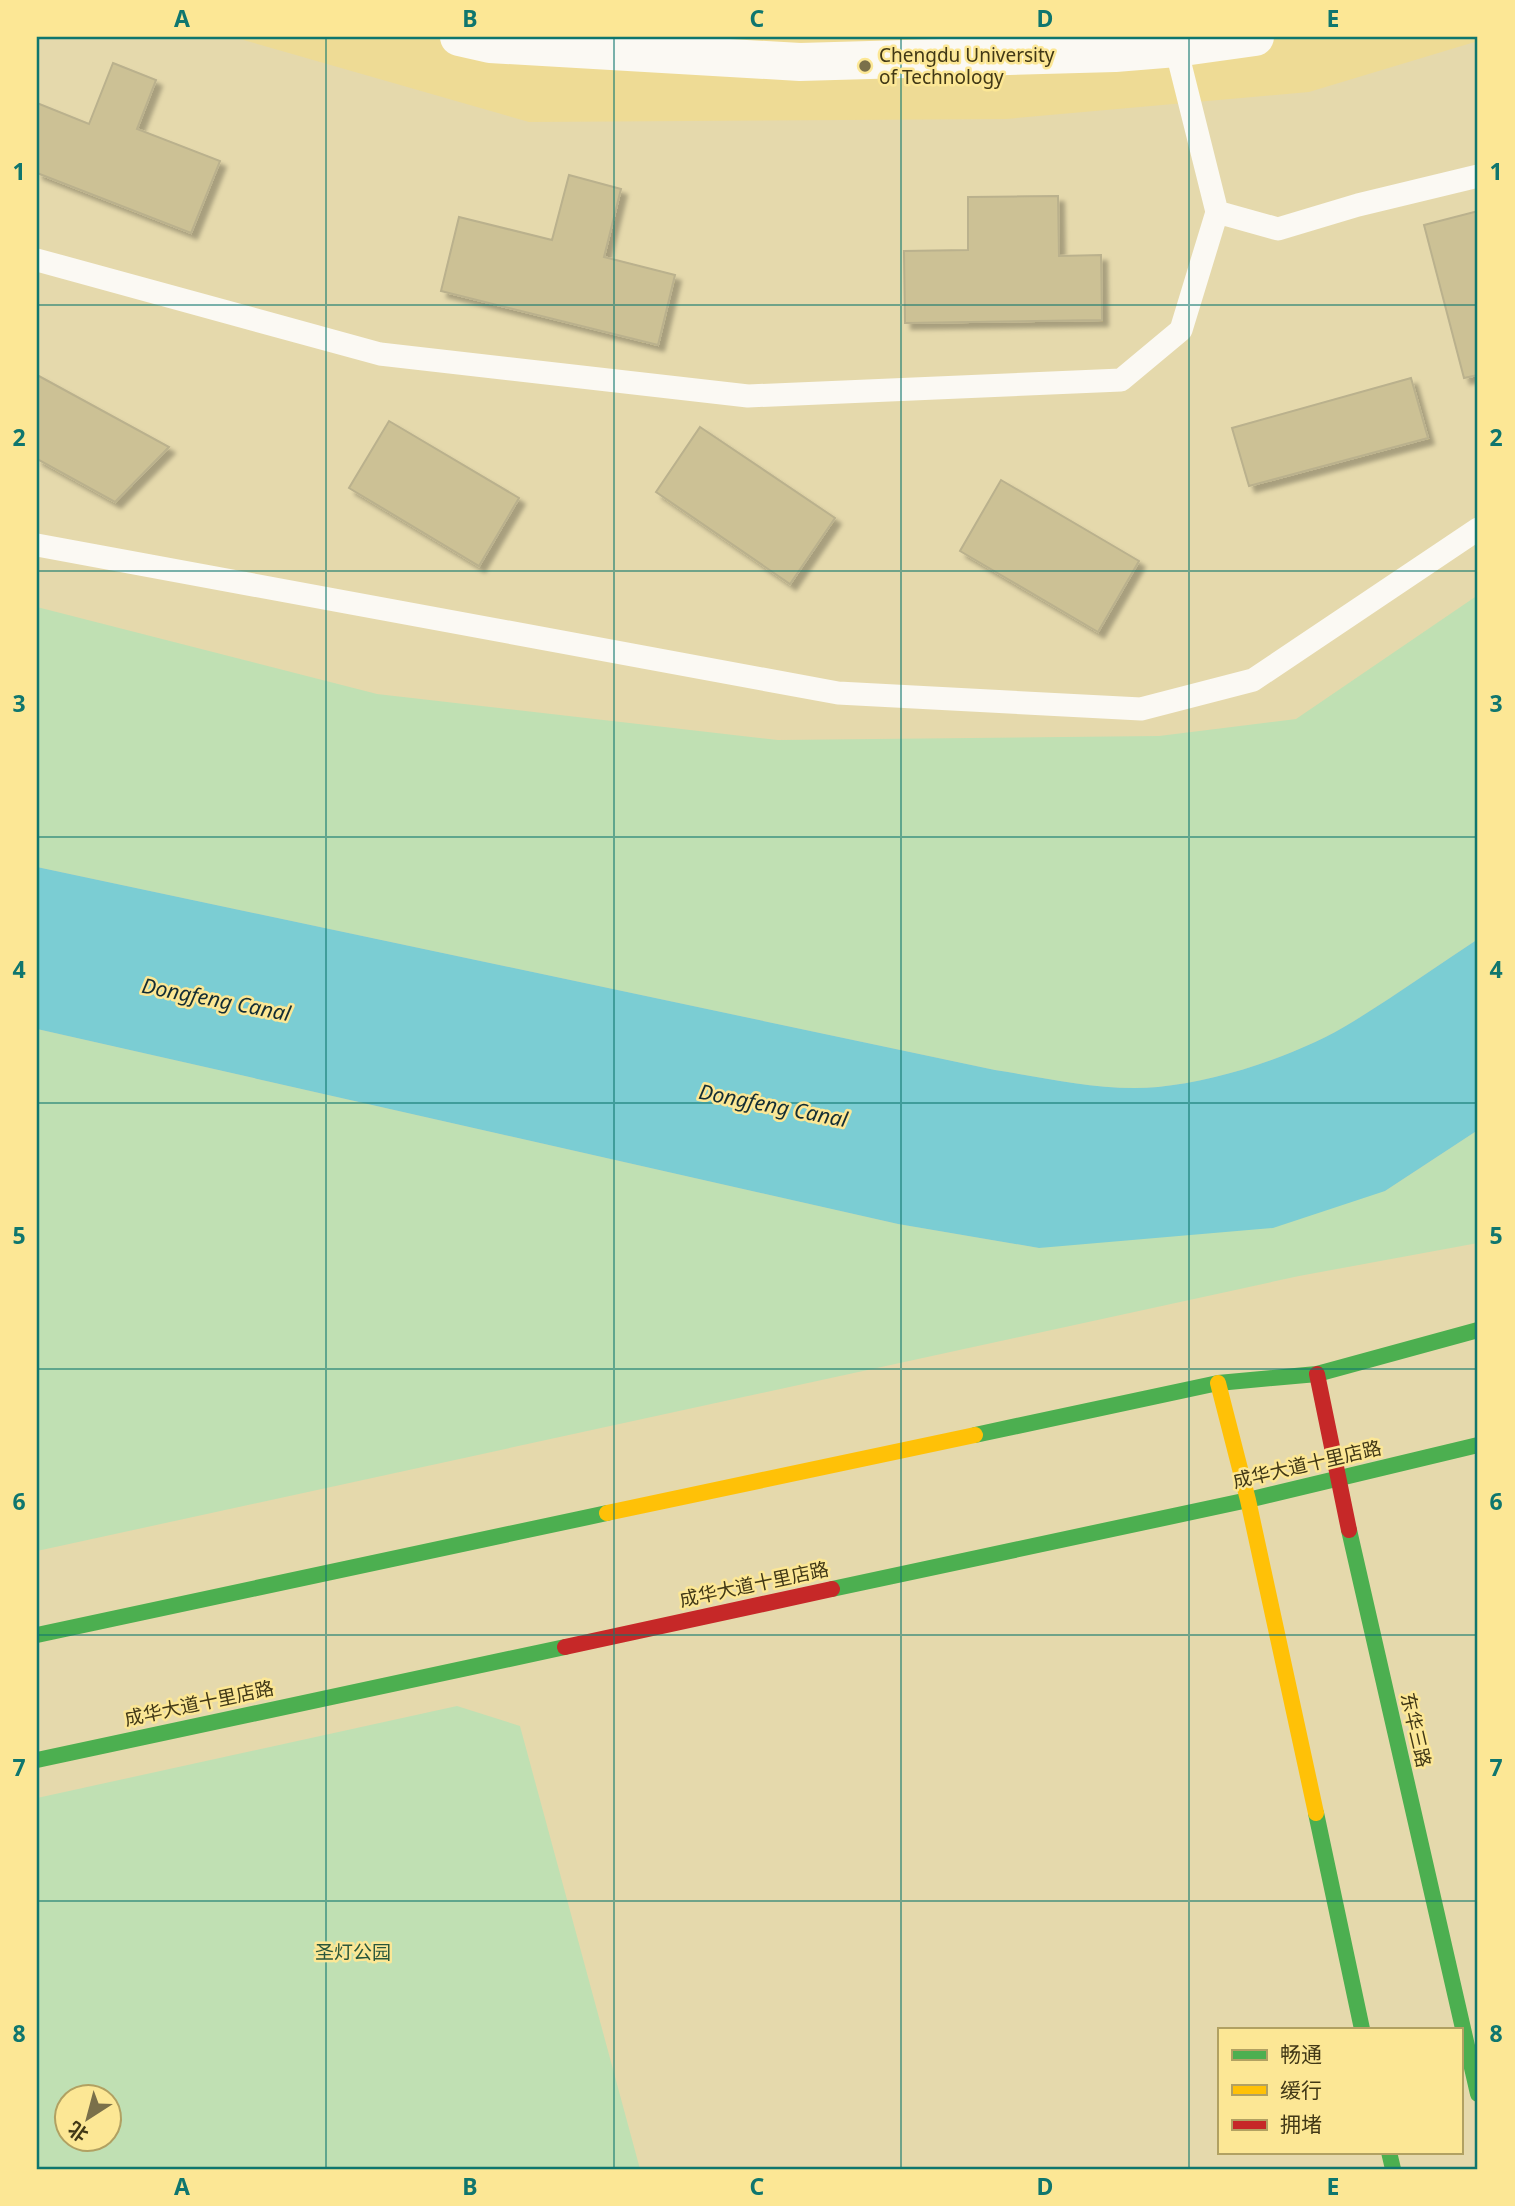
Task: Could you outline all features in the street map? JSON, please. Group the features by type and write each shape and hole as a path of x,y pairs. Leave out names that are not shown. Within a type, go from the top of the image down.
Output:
{"main road":[{"path":"37,1634 1218,1383 1317,1374 1478,1330"},
{"name":"东华三路","path":"1317,1374 1337,1478 1478,2094"},
{"path":"1218,1383 1248,1500 1362,2028"},
{"name":"成华大道十里店路","path":"37,1760 1248,1500 1478,1445"}],"street":[{"path":"459,37 490,44 800,62 1115,53 1255,37"}],"lane":[{"path":"37,260 380,354 748,396 1121,380 1181,330 1217,212 1176,48"},
{"path":"1217,212 1279,229 1358,205 1478,176"},
{"path":"37,545 838,693 1141,709 1252,680 1478,529"}],"shaded area":[{"name":"Chengdu University of Technology","path":"233,37 1478,37 1478,41 1309,92 1006,119 529,122"}],"green space":[{"path":"1478,595 1478,939 1333,1033 1260,1064 1182,1084 1117,1088 995,1070 37,867 37,607 377,694 778,740 1159,736 1296,719"},
{"path":"37,1029 898,1224 1039,1248 1385,1191 1478,1130 1478,1243 1299,1276 37,1551"},
{"name":"圣灯公园","path":"457,1706 520,1726 640,2169 37,2169 37,1798"}],"water":[{"name":"Dongfeng Canal","path":"37,867 995,1070 1117,1088 1158,1087 1208,1079 1285,1055 1354,1021 1478,939 1478,1130 1385,1191 1273,1228 1039,1248 898,1224 37,1029"}],"building":[{"path":"113,63 156,80 137,129 220,161 191,233 37,173 37,103 89,124"},
{"path":"569,175 621,189 604,257 675,275 658,345 441,291 459,217 552,240"},
{"path":"1058,196 1059,256 1101,255 1102,320 905,323 904,251 968,250 968,197"},
{"path":"1478,211 1478,375 1464,378 1424,225"},
{"path":"37,375 169,447 115,502 37,459"},
{"path":"1411,378 1428,438 1249,486 1232,428"},
{"path":"389,421 519,498 479,566 349,488"},
{"path":"700,427 835,518 790,584 656,492"},
{"path":"1001,480 1139,561 1098,632 960,551"}],"traffic: fast":[{"path":"975,1435 1218,1383 1317,1374 1478,1330"},
{"path":"832,1589 1248,1500 1478,1445"},
{"path":"37,1635 607,1513"},
{"path":"1349,1530 1478,2094"},
{"path":"37,1760 565,1647"},
{"path":"1316,1813 1362,2028"},
{"path":"1389,2154 1393,2169"}],"traffic: slow":[{"path":"1218,1383 1248,1500 1316,1813"},
{"path":"607,1513 975,1435"}],"traffic: jam":[{"path":"1317,1374 1349,1530"},
{"path":"565,1647 832,1589"}],"place":[{"name":"Chengdu University of Technology","path":"865,66"}]}
